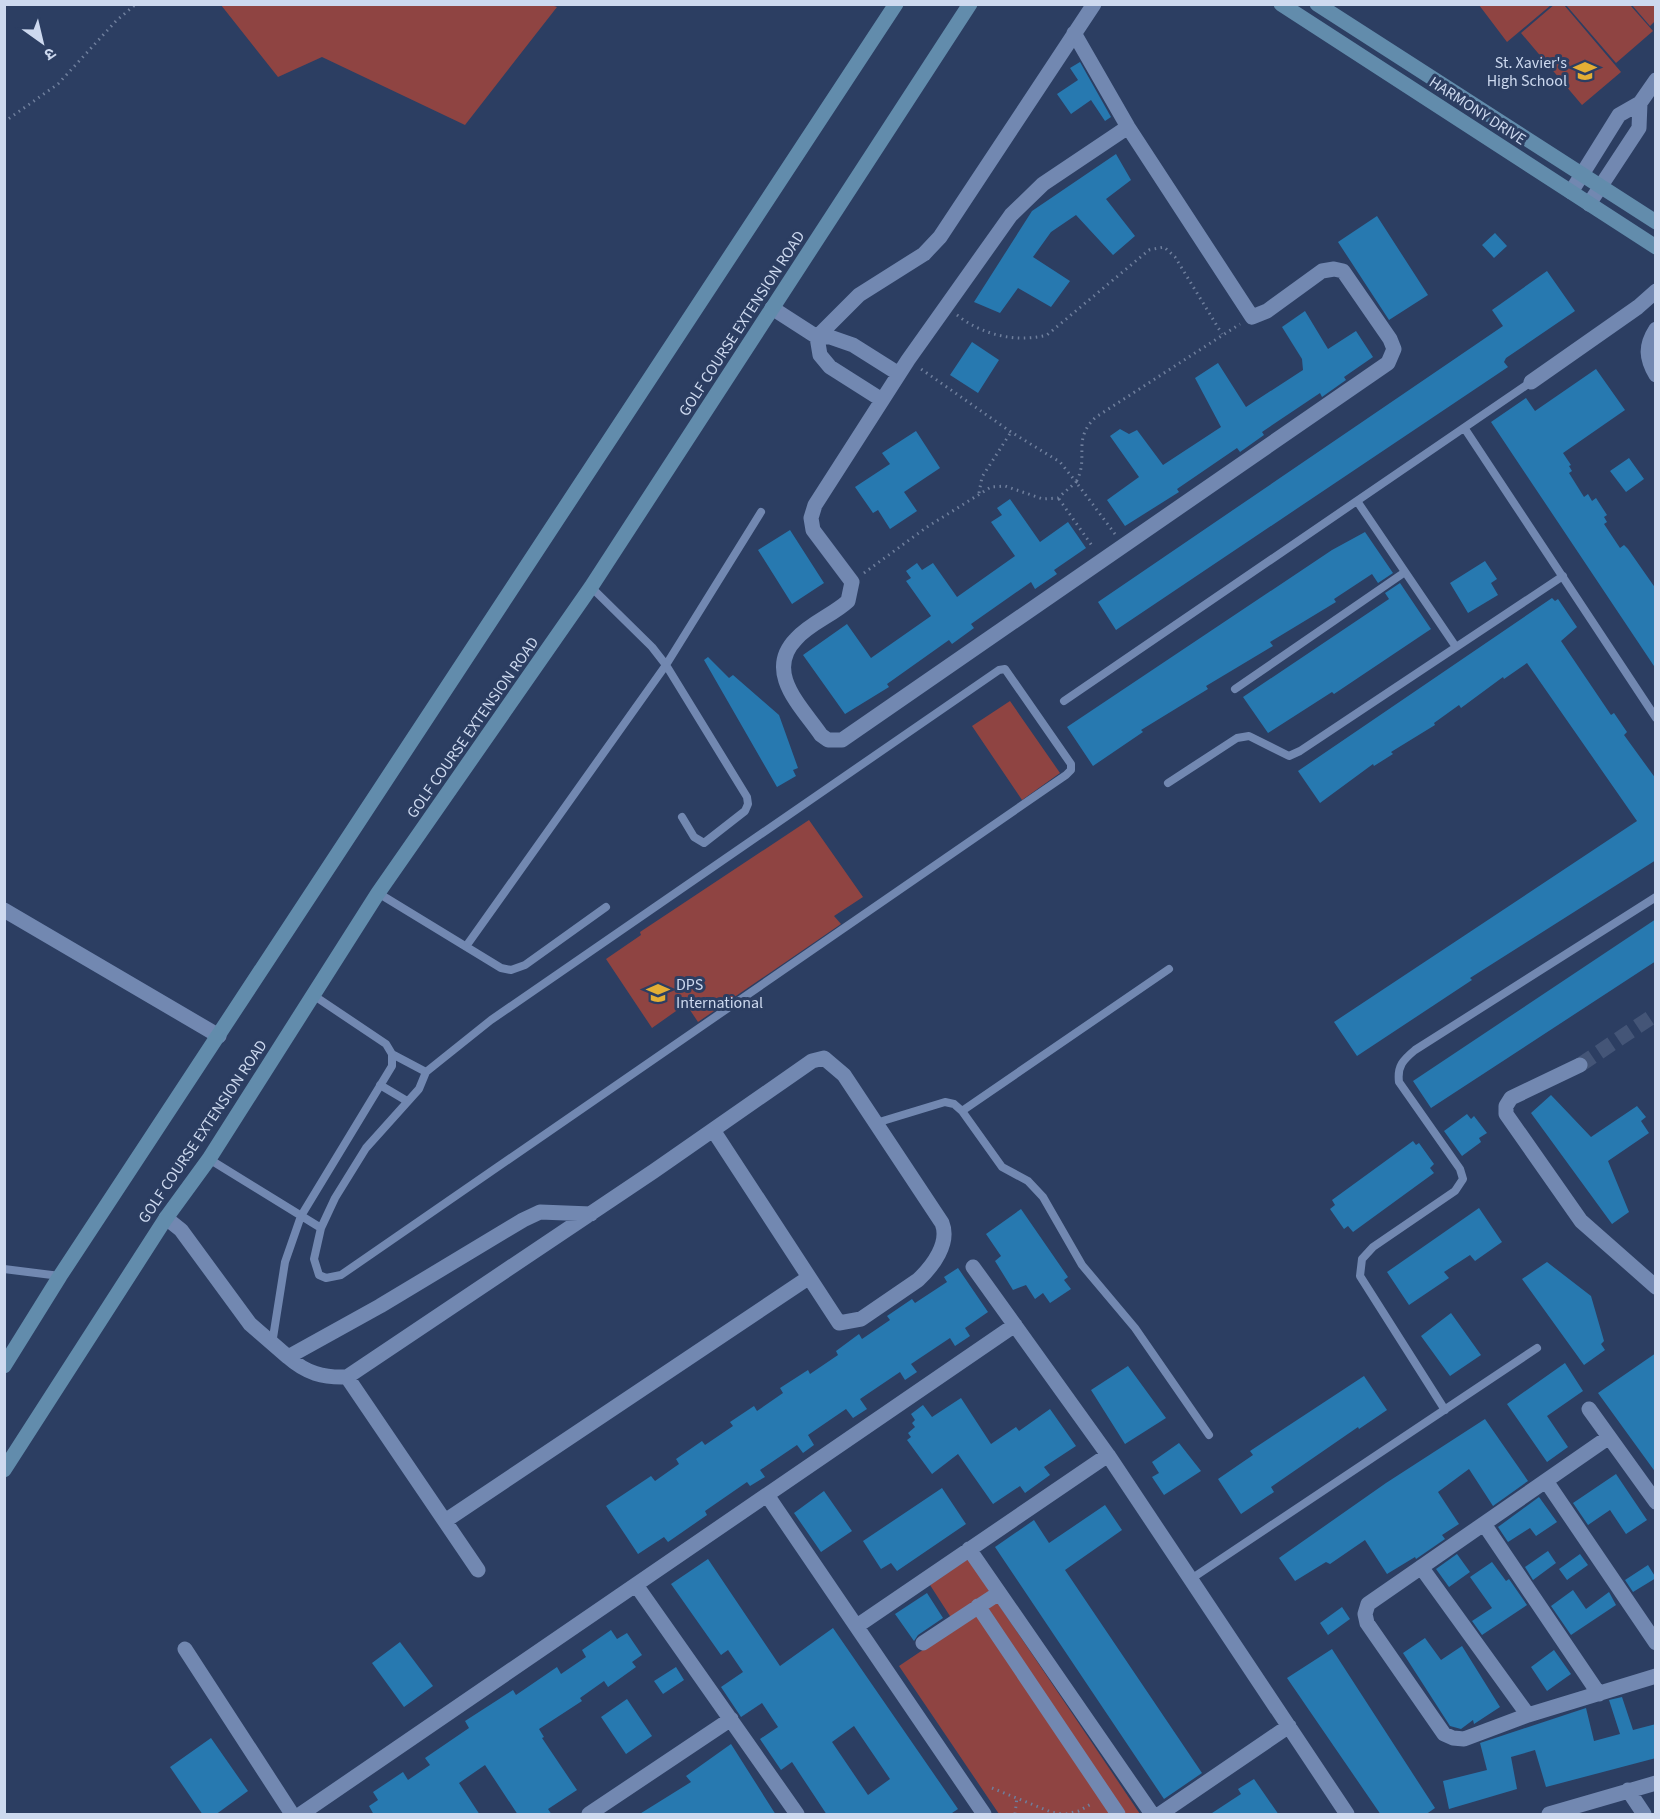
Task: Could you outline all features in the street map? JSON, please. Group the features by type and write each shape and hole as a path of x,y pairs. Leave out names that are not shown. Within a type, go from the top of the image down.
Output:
{"main road":[{"path":"4,1366 60,1276 896,4"},
{"name":"GOLF COURSE EXTENSION ROAD","path":"4,1470 166,1218 209,1160 378,893 591,587 970,4"},
{"name":"HARMONY DRIVE","path":"1281,4 1656,247"},
{"name":"HARMONY DRIVE","path":"1317,4 1656,222"}],"street":[{"path":"817,337 859,295 924,255 940,237 1094,4"},
{"path":"1074,33 1128,127 1252,317 1267,311 1322,271 1334,268 1343,271 1390,339 1394,349 1388,363 1103,561 842,740 828,740 821,735 784,681 782,662 796,639 848,600 852,582 813,530 811,518 815,505 898,374 1025,199 1128,127"},
{"path":"1571,192 1619,115 1640,103 1656,80"},
{"path":"1589,204 1639,128 1640,103"},
{"path":"1531,382 1638,307 1656,291"},
{"path":"772,308 817,337 830,337 853,345 898,374"},
{"path":"1656,329 1648,342 1647,354 1656,375"},
{"path":"817,337 820,355 830,367 882,400"},
{"path":"4,910 219,1036"},
{"path":"166,1218 180,1230 223,1291 250,1324 272,1345 301,1368 327,1378 347,1377 591,1214 812,1061 824,1058 844,1075 942,1223 946,1234 944,1242 918,1280 852,1323 839,1323 713,1130"},
{"path":"1580,1065 1511,1098 1506,1106 1506,1114 1581,1221 1656,1287"},
{"path":"288,1357 380,1306 523,1220 540,1212 591,1214"},
{"path":"973,1267 1108,1455 1347,1815"},
{"path":"445,1521 808,1278"},
{"path":"302,1815 1015,1325"},
{"path":"347,1377 478,1570"},
{"path":"1589,1409 1656,1502"},
{"path":"1609,1437 1368,1604 1365,1614 1367,1623 1444,1734 1453,1738 1464,1739 1528,1715 1656,1676"},
{"path":"857,1626 1108,1455"},
{"path":"1546,1481 1656,1643"},
{"path":"767,1495 984,1815"},
{"path":"1484,1524 1599,1694"},
{"path":"969,1549 1152,1815"},
{"path":"1421,1567 1528,1715"},
{"path":"636,1585 797,1815"},
{"path":"923,1643 999,1593"},
{"path":"978,1606 1118,1815"},
{"path":"185,1649 292,1815"},
{"path":"589,1815 731,1719"},
{"path":"1160,1815 1289,1726"},
{"path":"1549,1815 1656,1783"},
{"path":"1628,1790 1644,1815"}],"lane":[{"path":"1064,701 1531,382"},
{"path":"1465,429 1656,718"},
{"path":"1357,501 1456,647"},
{"path":"467,945 666,665 761,512"},
{"path":"1234,689 1405,572"},
{"path":"1168,783 1237,738 1249,736 1289,756 1300,751 1563,576"},
{"path":"591,587 646,641 666,665 747,797 748,804 745,811 704,843 694,837 682,817"},
{"path":"1005,669 1009,672 1071,764 1071,770 1066,775 341,1275 326,1278 319,1275 314,1259 321,1228 335,1198 366,1148 407,1101 419,1089 426,1072 491,1020 999,670 1005,669"},
{"path":"378,893 467,945 501,968 511,970 525,965 606,907"},
{"path":"1444,1410 1360,1276 1362,1259 1373,1247 1455,1191 1463,1179 1460,1169 1399,1082 1398,1071 1403,1060 1415,1050 1656,897"},
{"path":"962,1111 1169,969"},
{"path":"313,994 386,1044 392,1053 426,1072"},
{"path":"272,1345 285,1262 301,1216 392,1066 392,1053"},
{"path":"380,1085 407,1101"},
{"path":"876,1123 945,1102 954,1104 962,1111 995,1160 1002,1167 1028,1182 1043,1197 1082,1265 1135,1328 1209,1435"},
{"path":"209,1160 321,1228"},
{"path":"4,1269 60,1276"},
{"path":"1191,1579 1537,1348"}],"path":[{"path":"4,122 58,84 116,21 136,4"},
{"path":"946,306 966,323 993,335 1029,340 1047,335 1149,250 1164,247 1175,257 1222,334"},
{"path":"852,582 979,493 991,487 1005,486 1043,500 1058,498 1076,483 1081,474 1081,435 1086,426 1222,334 1252,317"},
{"path":"908,360 1011,432 1060,462 1124,546"},
{"path":"979,493 982,477 1011,432"},
{"path":"1058,498 1103,561"},
{"path":"992,1788 1051,1812 1065,1815 1079,1812 1105,1795"},
{"path":"1016,1815 1017,1797"}],"shaded area":[{"path":"1555,4 1564,5 1621,72 1582,105 1521,33"},
{"path":"221,5 551,5 557,7 465,125 322,57 278,77"},
{"path":"1479,5 1551,5 1507,42"},
{"path":"1566,5 1630,5 1653,31 1616,63"},
{"path":"1632,5 1655,5 1655,21 1650,26"},
{"path":"1010,701 1060,773 1022,800 972,726"},
{"path":"809,820 863,897 834,916 841,924 698,1022 686,1004 652,1028 606,959 641,935 640,932"},
{"path":"968,1559 1140,1814 999,1814 899,1666 957,1627 930,1585"}],"building":[{"path":"1080,62 1111,117 1105,121 1091,100 1071,114 1057,94 1078,80 1070,68"},
{"path":"1116,154 1131,180 1106,199 1135,236 1113,255 1076,215 1051,232 1033,257 1070,281 1051,307 1018,288 1000,313 974,302 1032,211"},
{"path":"1377,216 1428,295 1389,320 1338,242"},
{"path":"1495,233 1507,246 1494,258 1482,245"},
{"path":"1547,271 1575,311 1506,358 1504,362 1508,367 1116,630 1098,602 1503,326 1492,310"},
{"path":"1305,311 1328,349 1356,331 1373,357 1344,377 1346,380 1322,397 1320,393 1262,432 1264,435 1240,452 1237,448 1177,489 1179,492 1125,526 1107,500 1139,477 1110,436 1120,429 1129,434 1137,430 1163,465 1221,427 1195,378 1218,363 1246,407 1303,370 1302,359 1282,327"},
{"path":"972,342 999,360 978,393 950,375"},
{"path":"1596,369 1625,410 1563,453 1571,465 1569,466 1572,471 1569,473 1584,497 1588,494 1592,501 1596,498 1607,515 1604,517 1607,522 1604,524 1620,548 1624,545 1628,549 1656,589 1656,669 1491,422 1526,398 1535,411"},
{"path":"916,431 940,468 904,492 917,511 890,529 878,510 873,513 855,487 890,464 882,453"},
{"path":"1629,458 1644,479 1626,492 1610,471"},
{"path":"1010,499 1040,542 1068,522 1086,548 1054,570 1057,574 1035,589 1031,582 971,624 974,628 952,644 949,640 887,684 889,687 845,714 803,655 847,624 871,658 931,616 906,581 911,578 906,571 917,563 922,570 933,563 957,597 1015,556 991,522 1002,515 997,508"},
{"path":"790,530 824,583 792,604 758,550"},
{"path":"1365,532 1393,573 1378,583 1372,574 1334,599 1336,602 1270,642 1273,646 1206,686 1208,689 1141,730 1143,732 1093,766 1067,727 1332,550"},
{"path":"1485,561 1497,579 1491,583 1498,595 1468,613 1450,583"},
{"path":"1400,583 1431,629 1334,694 1332,692 1268,733 1243,697 1389,599 1385,593"},
{"path":"1552,598 1555,601 1558,599 1577,627 1561,641 1611,715 1614,713 1627,732 1624,735 1656,779 1656,860 1470,978 1472,980 1357,1056 1334,1022 1637,821 1527,663 1504,679 1503,677 1461,708 1459,705 1434,723 1435,725 1391,752 1393,754 1374,766 1373,764 1320,803 1298,771"},
{"path":"708,657 729,678 733,675 779,715 798,768 793,770 796,776 777,787 704,660"},
{"path":"1656,919 1656,961 1431,1108 1413,1081"},
{"path":"1551,1095 1591,1137 1637,1106 1646,1117 1641,1121 1649,1133 1608,1161 1629,1212 1612,1224 1531,1113"},
{"path":"1467,1114 1471,1119 1474,1116 1487,1133 1479,1138 1481,1142 1462,1156 1444,1131"},
{"path":"1413,1141 1416,1145 1419,1143 1434,1164 1430,1168 1434,1173 1353,1232 1348,1226 1344,1229 1330,1209 1335,1205 1332,1200"},
{"path":"1479,1208 1502,1242 1475,1261 1470,1255 1444,1272 1449,1278 1409,1305 1387,1272"},
{"path":"1021,1209 1068,1277 1064,1280 1071,1289 1050,1303 1043,1293 1035,1299 1026,1285 1013,1290 995,1261 1001,1256 986,1234"},
{"path":"1547,1262 1591,1296 1604,1341 1601,1344 1605,1350 1584,1365 1522,1279"},
{"path":"958,1268 988,1312 965,1328 970,1336 955,1346 950,1338 911,1364 917,1372 905,1380 900,1372 860,1399 867,1409 853,1418 846,1409 808,1435 814,1445 803,1453 797,1445 760,1470 765,1477 750,1486 747,1482 705,1511 707,1515 668,1542 664,1537 638,1554 606,1506 651,1476 655,1481 679,1464 676,1459 702,1441 705,1445 733,1426 730,1422 754,1406 757,1411 783,1393 780,1388 808,1370 810,1374 838,1355 836,1351 859,1334 862,1339 890,1320 887,1316 912,1299 915,1303 947,1282 944,1277"},
{"path":"1451,1313 1481,1355 1450,1376 1421,1336"},
{"path":"1656,1353 1656,1473 1598,1393"},
{"path":"1565,1363 1583,1391 1547,1416 1568,1447 1547,1462 1507,1404"},
{"path":"1128,1366 1166,1418 1125,1444 1091,1390"},
{"path":"1364,1376 1387,1410 1359,1429 1358,1427 1271,1487 1274,1492 1241,1514 1218,1479 1253,1455 1250,1451"},
{"path":"961,1398 991,1444 1016,1427 1019,1431 1050,1409 1076,1446 1044,1467 1050,1475 1025,1493 1020,1486 993,1504 958,1454 932,1474 907,1440 911,1437 908,1433 915,1427 912,1423 915,1420 911,1414 923,1405 932,1417"},
{"path":"1485,1419 1528,1481 1493,1506 1469,1469 1438,1492 1459,1524 1442,1535 1445,1539 1416,1559 1415,1557 1387,1574 1365,1540 1330,1564 1326,1562 1295,1581 1279,1558 1386,1483"},
{"path":"1179,1443 1201,1471 1164,1495 1152,1477 1159,1473 1152,1462"},
{"path":"1616,1474 1647,1520 1626,1534 1610,1510 1588,1525 1573,1503"},
{"path":"942,1488 966,1524 897,1571 891,1563 881,1569 863,1541"},
{"path":"824,1491 852,1531 821,1552 794,1513"},
{"path":"1539,1497 1557,1522 1536,1536 1530,1528 1508,1542 1498,1527"},
{"path":"1105,1505 1122,1530 1065,1570 1202,1773 1164,1799 995,1547 1034,1520 1049,1543"},
{"path":"1548,1551 1556,1563 1533,1580 1525,1567"},
{"path":"1457,1554 1470,1572 1449,1587 1436,1569"},
{"path":"1580,1554 1588,1565 1567,1580 1559,1569"},
{"path":"708,1559 780,1666 833,1628 958,1809 949,1815 827,1815 792,1762 781,1770 760,1739 778,1727 762,1703 741,1717 721,1687 743,1672 728,1650 721,1655 671,1584","holes":["854,1726 890,1779 868,1795 832,1742"]},
{"path":"1492,1562 1506,1581 1509,1579 1527,1605 1482,1635 1472,1621 1492,1608 1470,1577"},
{"path":"1648,1565 1656,1578 1633,1592 1625,1580"},
{"path":"1573,1590 1586,1609 1609,1592 1616,1605 1571,1635 1551,1606"},
{"path":"927,1593 943,1618 918,1635 914,1641 895,1614"},
{"path":"1342,1607 1350,1619 1328,1635 1320,1623"},
{"path":"611,1630 617,1639 627,1633 642,1655 632,1662 636,1667 608,1687 604,1681 580,1698 582,1701 539,1729 544,1737 542,1738 577,1790 548,1809 552,1815 518,1815 485,1765 459,1783 480,1815 374,1815 369,1806 378,1800 373,1792 403,1772 408,1780 430,1765 425,1758 469,1728 465,1721 513,1690 516,1695 557,1667 561,1674 586,1657 582,1650"},
{"path":"1425,1638 1441,1660 1462,1646 1500,1707 1474,1724 1473,1720 1461,1729 1450,1726 1403,1653"},
{"path":"400,1642 433,1686 404,1707 372,1663"},
{"path":"1332,1649 1435,1808 1425,1815 1381,1815 1287,1678"},
{"path":"1554,1650 1571,1674 1547,1691 1531,1667"},
{"path":"676,1667 684,1680 663,1694 654,1681"},
{"path":"1622,1697 1633,1730 1656,1724 1656,1758 1546,1787 1535,1750 1511,1757 1517,1789 1449,1809 1443,1781 1487,1770 1480,1743 1586,1708 1594,1741 1620,1734 1609,1700"},
{"path":"627,1699 652,1736 626,1754 601,1717"},
{"path":"211,1738 248,1791 215,1815 203,1815 170,1767"},
{"path":"731,1744 776,1815 638,1815 691,1782 686,1776"},
{"path":"1254,1779 1279,1815 1209,1815 1241,1794 1238,1789"}],"tunnel":[{"path":"1580,1065 1656,1014"}],"place":[{"name":"St. Xavier's High School","path":"1585,71"},
{"name":"DPS International","path":"658,993"}]}
